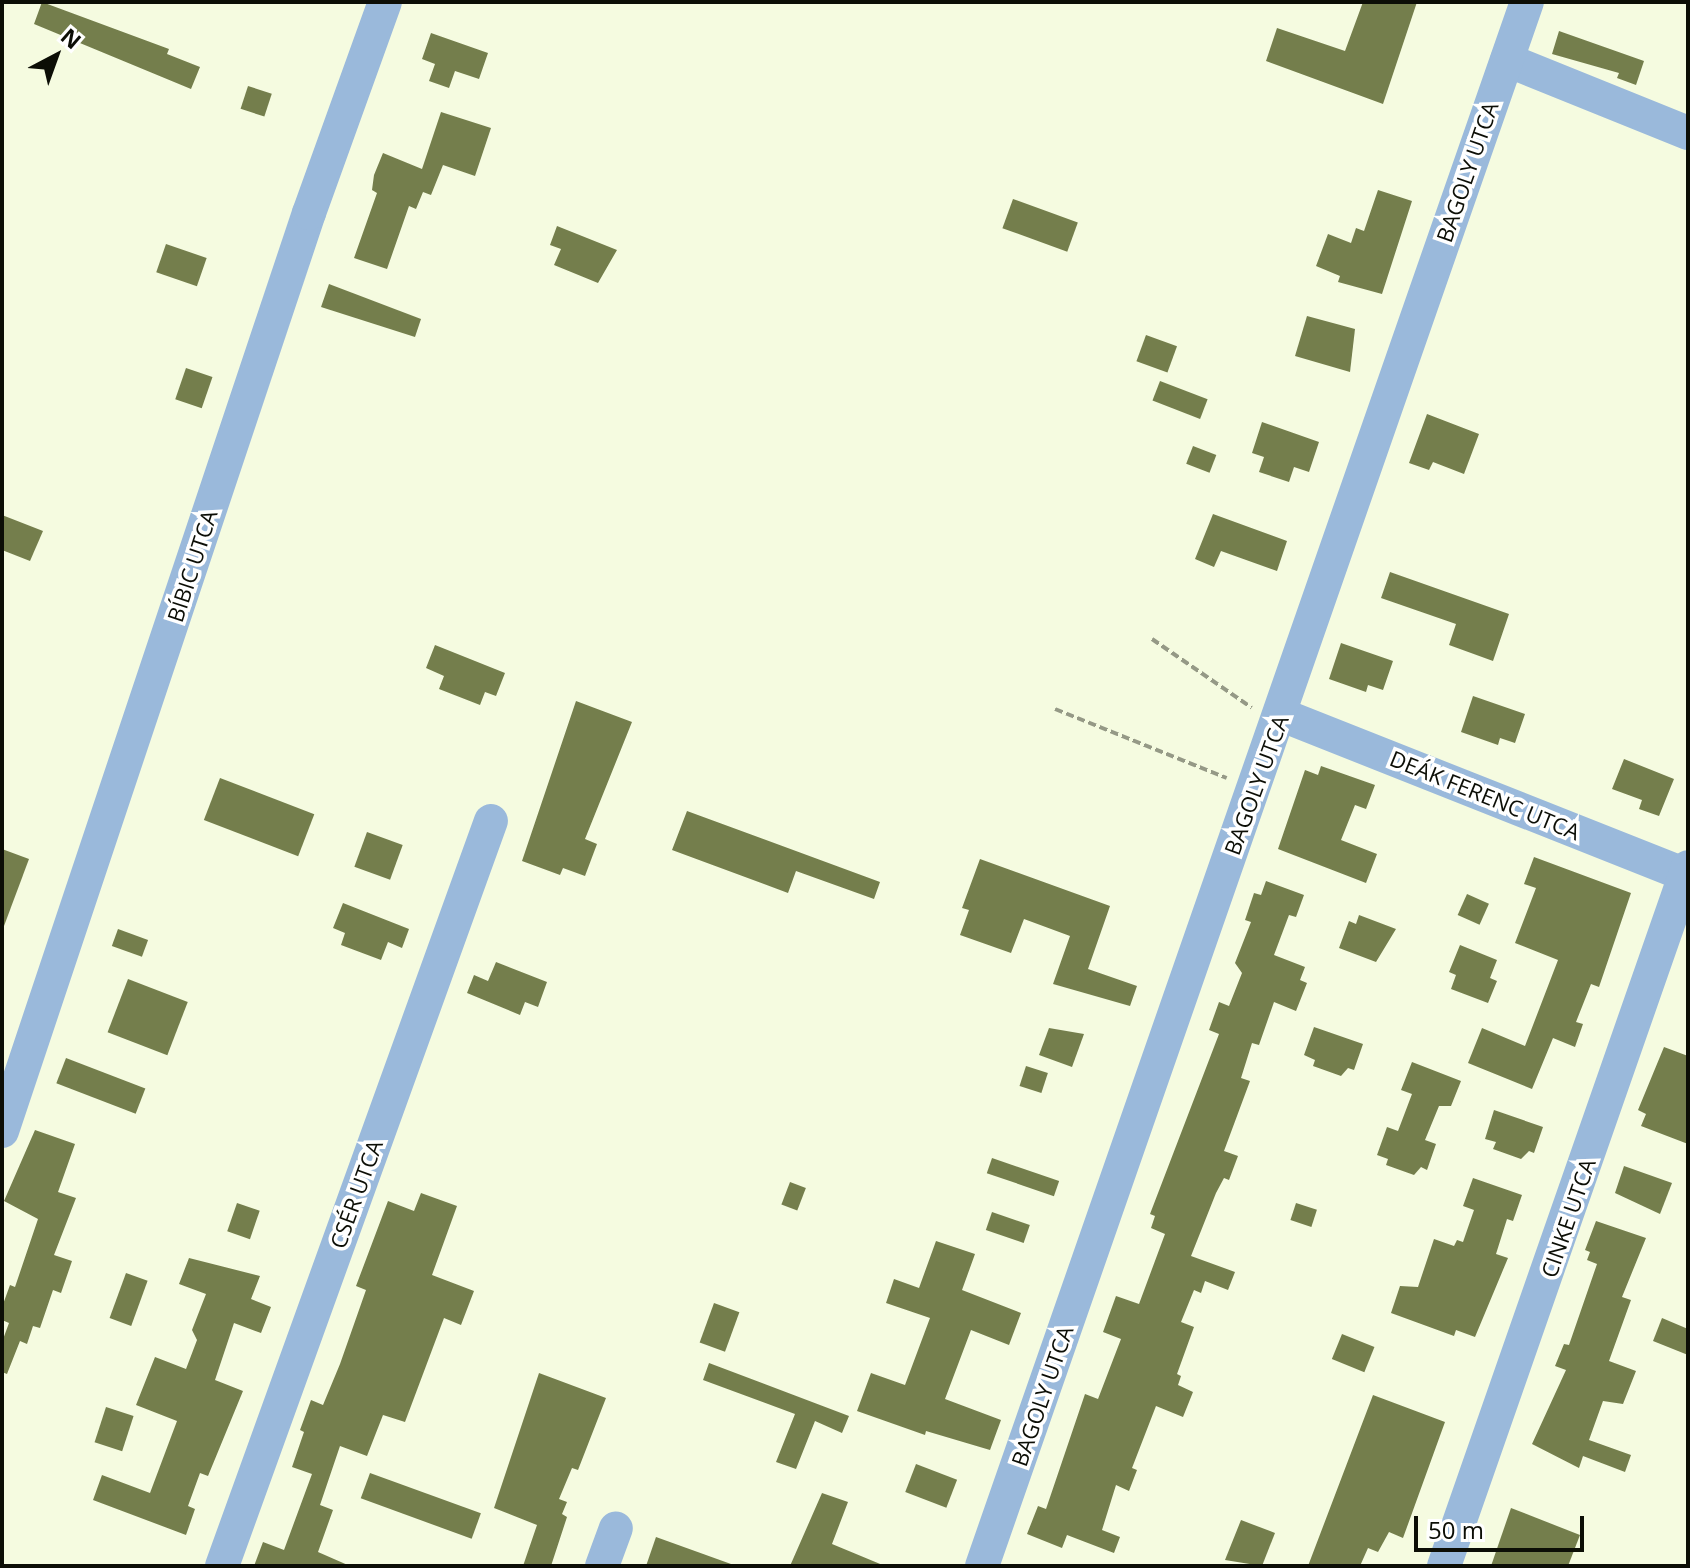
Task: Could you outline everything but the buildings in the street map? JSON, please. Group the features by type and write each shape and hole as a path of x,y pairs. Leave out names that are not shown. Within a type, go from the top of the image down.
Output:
{"street":[{"name":"BÍBIC UTCA","path":"2,1131 309,213 385,2"},
{"name":"BAGOLY UTCA","path":"982,1566 1280,720 1309,624 1527,2"},
{"path":"1507,60 1688,133"},
{"name":"DEÁK FERENC UTCA","path":"1280,720 1687,873"},
{"name":"CSÉR UTCA","path":"222,1566 491,821"},
{"name":"CINKE UTCA","path":"1444,1566 1687,873"},
{"path":"602,1566 616,1528"}],"path":[{"path":"1152,639 1280,720"},
{"path":"1055,709 1254,789"}]}
